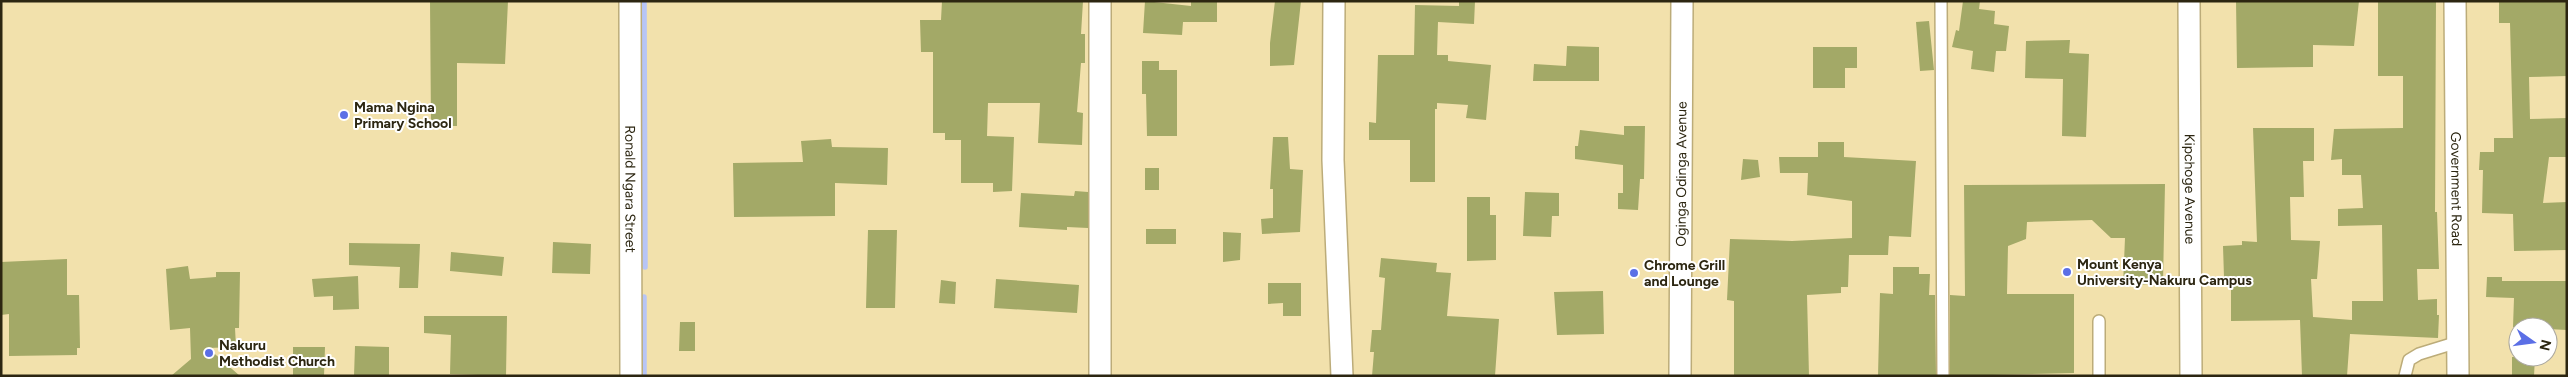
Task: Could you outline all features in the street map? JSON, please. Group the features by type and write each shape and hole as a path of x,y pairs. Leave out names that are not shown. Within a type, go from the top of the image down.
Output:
{"street":[{"name":"Ronald Ngara Street","path":"630,1 631,376"},
{"path":"1100,1 1100,376"},
{"path":"1334,1 1333,160 1342,376"},
{"name":"Oginga Odinga Avenue","path":"1680,376 1682,1"},
{"name":"Kipchoge Avenue","path":"2190,1 2191,376"},
{"name":"Government Road","path":"2456,1 2458,376"}],"lane":[{"path":"1941,1 1943,376"},
{"path":"2099,321 2099,376"},
{"path":"2405,376 2409,360 2419,354 2458,342"}],"building":[{"path":"430,1 508,1 505,64 457,63 457,126 431,126"},
{"path":"942,1 1083,1 1081,34 1085,34 1085,63 1081,63 1077,112 1083,113 1082,145 1038,143 1040,103 988,103 987,136 1014,137 1012,191 993,192 993,183 961,183 961,140 945,140 945,133 933,133 933,52 921,52 920,20 941,20"},
{"path":"1145,1 1191,6 1191,1 1217,1 1217,22 1183,22 1182,35 1143,33"},
{"path":"1275,1 1301,1 1294,65 1270,66 1270,43"},
{"path":"1459,1 1475,1 1474,24 1438,22 1437,55 1448,55 1448,61 1491,65 1486,120 1466,118 1468,105 1437,103 1437,109 1435,109 1435,182 1410,182 1410,140 1369,140 1369,122 1376,123 1378,55 1414,55 1415,5 1459,6"},
{"path":"1963,1 1980,1 1979,9 1995,11 1994,24 2009,26 2006,51 1996,51 1994,72 1971,69 1973,51 1952,47 1956,30 1959,31"},
{"path":"2236,1 2359,1 2354,46 2313,45 2313,67 2237,68"},
{"path":"2378,1 2436,1 2435,212 2437,212 2439,269 2417,269 2418,300 2437,299 2437,315 2439,315 2438,338 2350,334 2347,376 2302,376 2300,320 2231,321 2231,277 2224,277 2223,246 2242,245 2242,241 2257,242 2253,128 2314,128 2314,161 2303,161 2304,197 2290,197 2291,240 2320,241 2317,279 2311,279 2313,317 2352,320 2352,301 2383,301 2382,225 2338,226 2338,209 2363,208 2361,175 2342,175 2342,159 2331,160 2334,129 2403,128 2403,76 2378,76"},
{"path":"2499,1 2567,1 2567,76 2529,77 2530,119 2567,118 2567,157 2549,157 2543,203 2567,202 2567,250 2514,251 2513,214 2482,213 2483,170 2479,170 2480,152 2494,152 2494,138 2513,138 2510,23 2499,23"},
{"path":"1929,21 1934,70 1920,71 1916,22"},
{"path":"2070,40 2069,53 2089,54 2086,137 2062,136 2063,79 2025,78 2026,41"},
{"path":"1567,46 1599,47 1599,81 1533,81 1534,64 1566,66"},
{"path":"1813,47 1857,47 1857,68 1845,68 1845,88 1813,88"},
{"path":"1142,61 1159,61 1159,70 1177,70 1177,136 1147,136 1146,94 1142,94"},
{"path":"1624,126 1645,126 1644,179 1640,179 1638,210 1618,209 1618,193 1623,193 1623,165 1575,159 1575,146 1578,146 1580,130 1624,135"},
{"path":"1273,137 1288,137 1290,169 1303,170 1300,232 1262,234 1261,219 1273,218 1273,189 1270,189"},
{"path":"831,139 832,147 888,148 887,185 835,183 835,216 734,217 733,163 803,162 801,141"},
{"path":"1818,142 1844,142 1844,157 1916,161 1911,237 1889,236 1888,255 1849,255 1848,287 1841,287 1841,293 1807,295 1809,376 1734,376 1734,301 1727,300 1730,239 1792,241 1852,238 1852,201 1807,195 1808,173 1780,173 1779,157 1818,157"},
{"path":"1743,159 1758,160 1760,177 1741,180"},
{"path":"1145,168 1159,168 1159,190 1145,190"},
{"path":"2165,184 2163,283 2123,286 2125,238 2111,238 2092,220 2027,222 2026,239 2008,246 2007,294 2074,294 2074,373 1950,376 1950,295 1965,296 1964,185"},
{"path":"1075,191 1088,192 1088,228 1067,227 1067,230 1019,227 1021,193 1074,196"},
{"path":"1525,192 1559,193 1559,216 1552,216 1551,237 1523,236"},
{"path":"1467,197 1490,197 1490,215 1496,215 1496,260 1467,261"},
{"path":"1146,229 1176,229 1176,244 1146,244"},
{"path":"868,230 897,230 895,308 866,308"},
{"path":"1223,232 1241,233 1240,260 1223,262"},
{"path":"553,242 591,244 590,274 552,273"},
{"path":"349,243 420,244 418,288 399,288 400,267 349,265"},
{"path":"451,252 504,257 502,276 450,271"},
{"path":"1381,258 1437,263 1436,272 1451,273 1447,316 1499,319 1495,376 1372,376 1374,352 1370,352 1372,330 1381,330 1385,278 1379,277"},
{"path":"67,259 67,295 79,295 80,348 77,348 77,355 9,356 9,314 1,315 1,262"},
{"path":"188,266 190,279 216,277 216,272 240,272 239,328 235,328 236,347 208,348 240,376 171,376 191,359 190,328 170,330 166,269"},
{"path":"1893,267 1919,267 1919,274 1930,274 1929,295 1935,295 1936,376 1878,376 1880,293 1893,294"},
{"path":"358,276 359,309 333,310 333,296 314,297 312,279"},
{"path":"2487,277 2502,277 2502,281 2567,281 2567,330 2558,330 2558,317 2513,317 2514,298 2486,297"},
{"path":"996,279 1079,285 1077,313 994,308"},
{"path":"941,280 956,282 955,304 939,303"},
{"path":"1268,283 1301,283 1301,316 1283,316 1283,303 1268,304"},
{"path":"1603,291 1604,334 1557,335 1554,292"},
{"path":"424,316 507,316 506,376 450,374 451,335 424,333"},
{"path":"680,322 695,322 695,351 679,351"},
{"path":"355,346 389,347 389,376 354,376"},
{"path":"293,347 325,347 324,376 293,376"},
{"path":"2512,367 2534,367 2534,376 2512,376"}],"waterway":[{"path":"644,1 645,267"},
{"path":"644,297 644,376"}],"place":[{"name":"Mama Ngina Primary School","path":"344,115"},
{"name":"Mount Kenya University-Nakuru Campus","path":"2067,272"},
{"name":"Chrome Grill and Lounge","path":"1634,273"},
{"name":"Nakuru Methodist Church","path":"209,353"}]}
